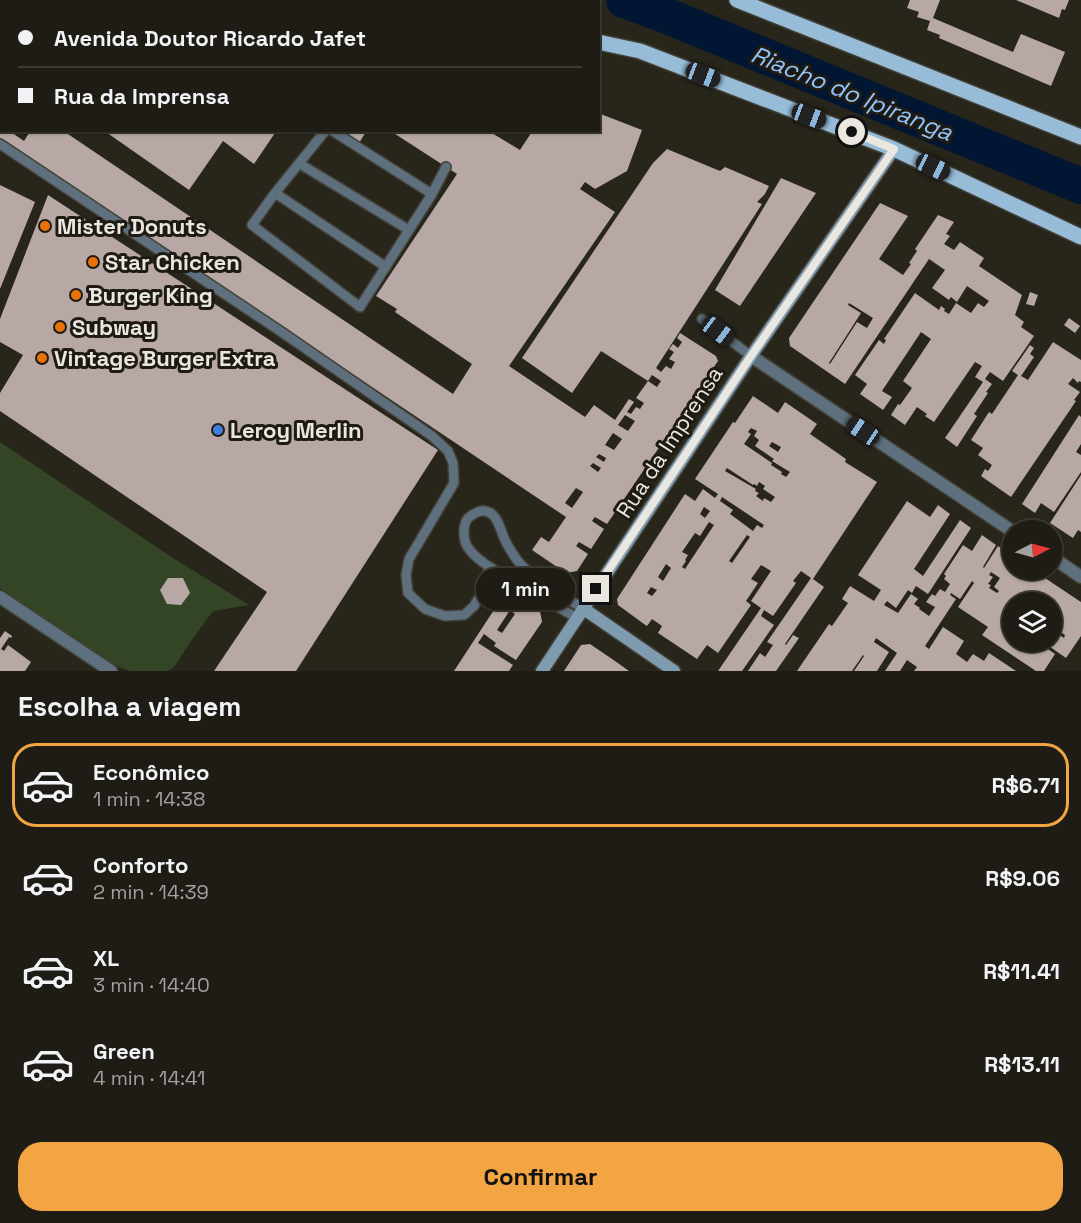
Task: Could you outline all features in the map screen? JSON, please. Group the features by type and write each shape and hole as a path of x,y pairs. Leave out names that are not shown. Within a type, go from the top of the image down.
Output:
{"main road":[{"path":"737,0 1081,137"},
{"path":"600,42 640,51 894,149 1081,237"}],"street":[{"name":"Rua da Imprensa","path":"542,671 751,356 894,149"},
{"path":"751,356 1002,524"},
{"path":"1062,564 1081,577"},
{"path":"0,597 111,671"},
{"path":"580,614 674,671"}],"lane":[{"path":"324,132 252,225 360,307 432,194 446,167"},
{"path":"334,132 432,194"},
{"path":"0,144 282,333 432,436 448,451 453,463 454,483 409,559 406,575 408,593 425,609 445,616 464,615 474,606 481,594 490,567"},
{"path":"300,164 409,230"},
{"path":"275,193 386,267"},
{"path":"702,319 751,356"},
{"path":"483,511 493,515 517,560 525,569 561,595 580,614 490,567 468,549 465,540 468,519 483,511"}],"green space":[{"path":"0,442 173,558 249,605 213,611 174,667 168,671 130,671 112,664 0,588"}],"building":[{"path":"910,0 940,0 933,18 1013,52 1021,34 1065,52 1051,86 939,38 940,35 927,30 930,21 917,17 919,12 907,8"},
{"path":"1016,0 1069,0 1059,18"},
{"path":"600,114 642,130 627,171 595,189 585,182 580,189 615,212 509,366 585,417 594,405 615,420 629,399 634,402 627,412 631,414 636,407 640,409 644,403 636,398 648,381 601,351 572,393 522,358 653,163 667,149 720,171 725,167 769,186 757,202 762,204 656,368 661,372 666,366 671,369 675,362 669,359 674,352 669,349 673,344 678,348 682,342 677,338 680,333 716,356 718,361 607,524 594,518 592,521 604,529 591,549 579,542 576,546 588,554 577,571 566,573 532,550 541,537 549,542 566,517 0,138 0,132 11,132 24,141 30,132 65,132 453,394 472,364 395,312 397,309 376,296 457,174 392,132 490,132 520,150 532,132 600,132","holes":["652,375 661,381 657,387 648,381","625,415 635,421 628,431 618,425","613,433 622,439 614,450 605,445","599,454 606,458 604,462 596,457","593,463 601,468 598,472 590,466","576,488 583,492 572,508 565,503"]},
{"path":"106,132 276,132 254,164 223,141 189,190"},
{"path":"346,132 366,132 359,143"},
{"path":"781,178 816,193 740,306 715,290"},
{"path":"0,185 35,202 0,289"},
{"name":"Leroy Merlin","path":"48,195 438,450 296,671 214,671 267,592 0,411 0,393 23,355 0,342 0,319"},
{"path":"880,203 908,216 879,259 903,275 917,251 915,249 938,215 954,222 946,234 950,236 944,244 954,250 960,242 984,258 979,266 1022,295 1015,315 1024,322 1021,327 1034,336 1003,381 990,372 985,379 992,384 974,414 977,416 957,447 945,438 983,382 975,377 982,366 975,362 934,422 917,407 905,425 891,415 912,388 903,381 931,339 921,332 882,391 892,397 883,410 860,394 867,384 855,375 879,340 884,344 886,340 884,339 915,293 939,310 941,306 949,314 956,303 971,313 978,303 984,307 989,301 967,286 957,302 951,297 949,300 932,288 945,270 929,259 845,384 790,346 789,338","holes":["849,303 873,318 867,328 857,322 830,364 861,313 848,305"]},
{"path":"1030,292 1038,295 1034,306 1026,304"},
{"path":"1069,318 1080,326 1075,333 1064,325"},
{"path":"1053,342 1081,360 1081,382 1078,383 1073,378 1068,384 1080,392 1011,497 981,476 985,469 988,471 992,465 978,455 983,448 971,440 989,412 992,414 1018,375 1012,371 1030,345 1034,348 1030,354 1034,357 1021,376 1028,380"},
{"path":"753,396 778,413 785,402 817,424 810,434 846,459 845,462 877,482 813,579 824,587 785,644 793,635 799,638 776,671 748,671 760,653 765,657 773,645 767,642 811,578 801,571 793,581 796,583 773,616 764,610 761,616 774,625 742,671 718,671 761,608 751,601 771,571 761,565 751,579 758,583 746,601 751,605 718,653 707,645 697,659 658,633 662,626 652,619 647,626 618,605 617,599 685,494 695,501 703,489 715,498 718,494 695,479 733,422 735,423","holes":["751,428 757,431 754,436 759,440 755,446 774,459 772,461 790,472 786,477 771,465 772,463 744,444 751,434 748,432","772,442 781,447 778,452 769,446","727,468 753,485 757,486 759,482 765,486 763,489 775,497 771,502 764,498 763,501 756,496 759,493 755,491 756,489 725,471","722,497 764,525 762,528 757,525 753,531 730,514 733,510 720,501","704,507 710,511 705,518 700,514","709,522 714,525 685,569 682,567 688,555 682,552 695,533 700,536","747,535 750,537 732,563 729,561","666,564 671,568 663,581 658,577","651,587 657,590 652,596 647,593"]},
{"path":"1079,415 1081,417 1081,444 1076,452 1081,455 1081,472 1054,512 1041,503 1035,513 1022,504"},
{"path":"1081,475 1081,532 1078,530 1073,538 1062,531 1062,520 1052,520"},
{"path":"907,501 930,517 938,505 950,514 914,569 923,576 960,520 971,528 928,594 916,586 912,593 908,590 896,608 887,601 884,605 898,613 911,594 918,599 914,604 929,616 935,607 926,602 940,589 945,592 950,584 944,579 946,576 944,574 963,545 972,551 982,535 996,545 984,568 998,546 1002,549 1002,580 1048,580 1081,602 1081,636 1066,658 1057,652 1062,652 1062,637 1064,638 1065,635 1062,633 1062,592 1002,592 1002,648 982,635 988,627 958,607 974,583 972,581 960,599 951,593 950,595 956,599 925,646 929,649 943,627 964,641 956,654 967,662 973,654 984,661 989,653 1016,671 914,671 917,667 907,660 900,671 885,671 897,653 876,638 874,642 889,652 877,671 854,671 863,655 852,671 797,671 829,624 832,626 848,603 842,599 850,586 874,601 881,590 858,575","holes":["991,572 1000,578 994,587 999,591 997,593 989,588 991,585 988,584 993,577 989,575"]},
{"path":"168,578 183,578 190,593 181,605 167,604 160,590"},
{"path":"507,590 540,611 542,622 516,660 494,646 496,643 484,634 478,643 513,665 509,671 454,671","holes":["510,610 515,614 502,633 497,630"]},
{"path":"5,631 12,636 1,649 4,651 8,645 31,662 25,671 0,671 0,638"},
{"path":"590,644 629,671 564,671 581,645"},
{"path":"1008,652 1052,652 1055,654 1044,671 1036,671"}],"waterway":[{"name":"Riacho do Ipiranga","path":"624,0 1081,186"}],"place":[{"name":"Mister Donuts","path":"45,226"},
{"name":"Star Chicken","path":"93,262"},
{"name":"Burger King","path":"76,295"},
{"name":"Subway","path":"60,327"},
{"name":"Vintage Burger Extra","path":"42,358"},
{"name":"Leroy Merlin","path":"218,430"}],"route":[{"path":"596,589 751,356 894,149 852,132"}]}
